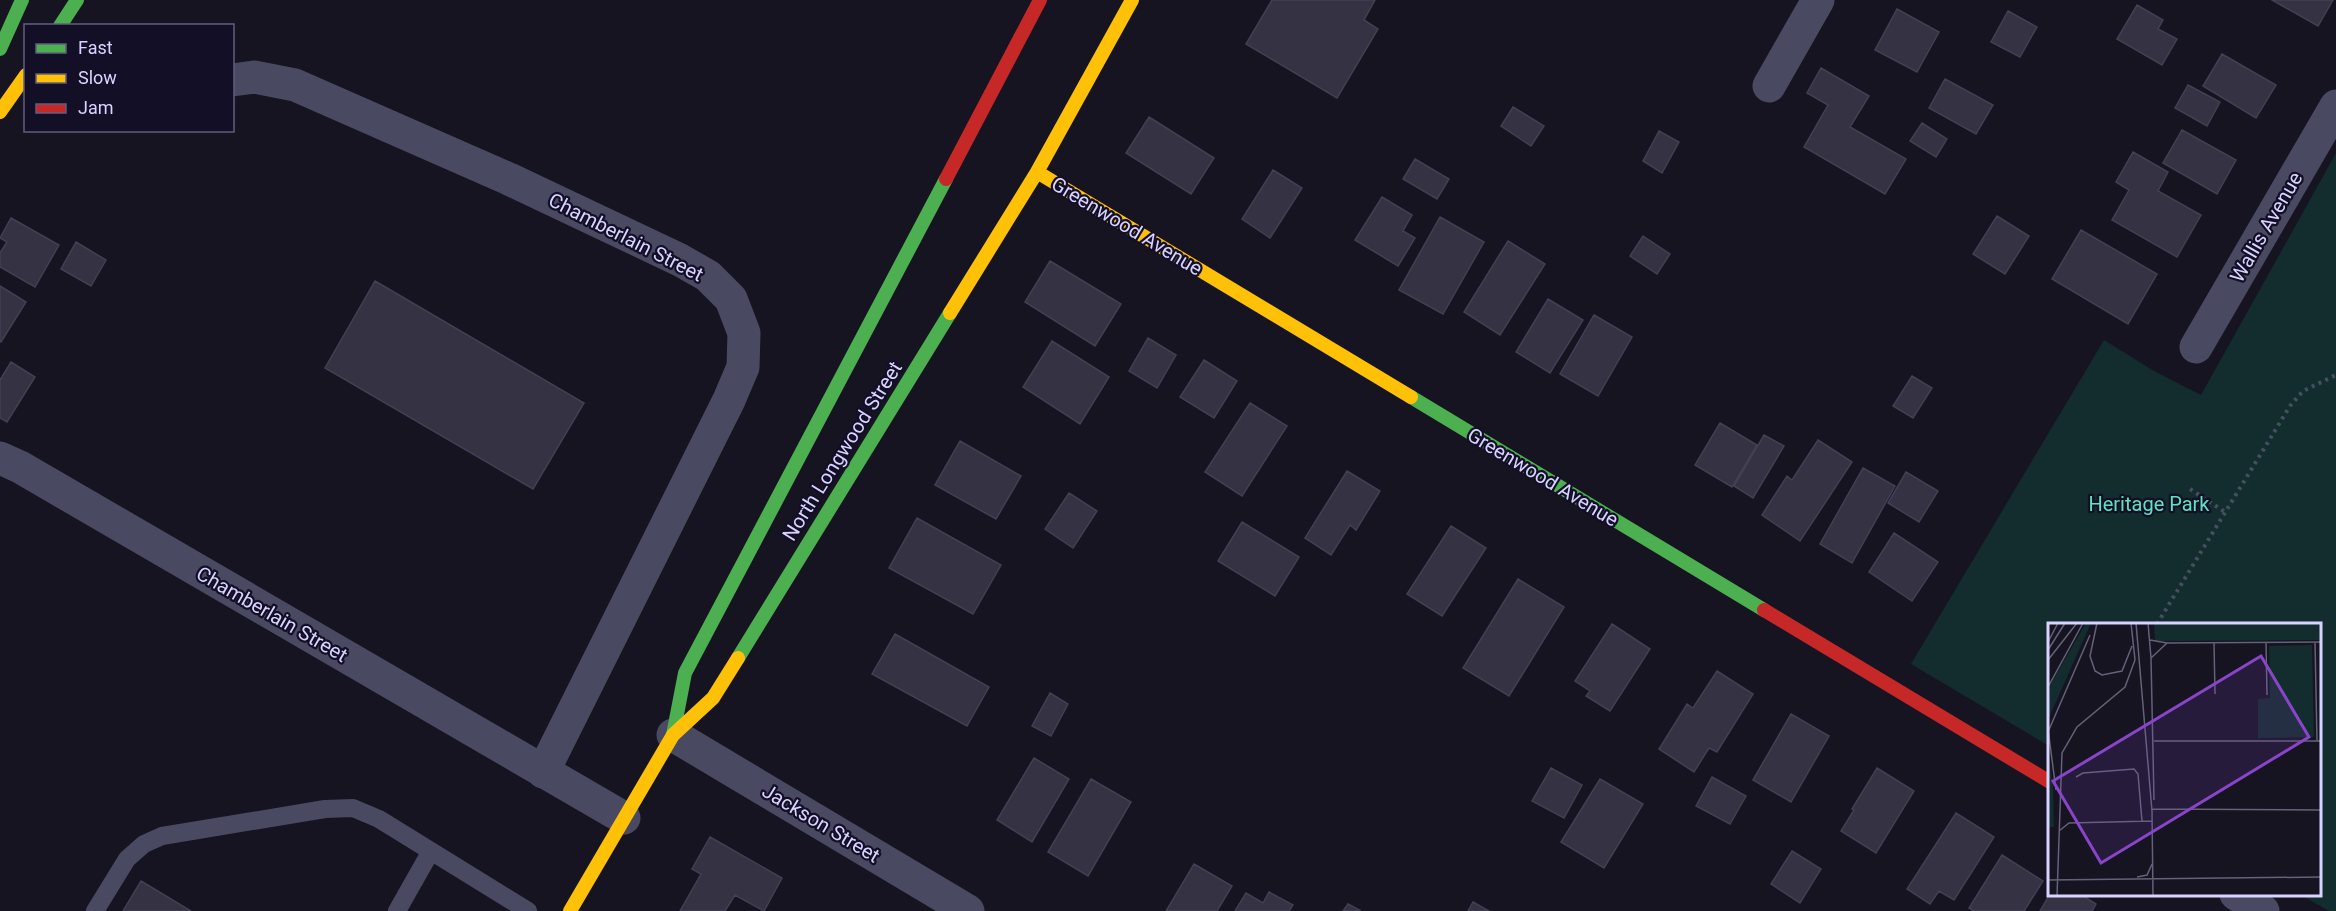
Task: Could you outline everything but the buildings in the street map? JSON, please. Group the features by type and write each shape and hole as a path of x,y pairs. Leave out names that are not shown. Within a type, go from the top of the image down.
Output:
{"street":[{"path":"0,50 22,0"},
{"path":"61,24 77,0"},
{"path":"673,735 685,673 1040,0"},
{"name":"North Longwood Street","path":"570,911 673,735 713,698 1037,172 1132,0"},
{"path":"1769,86 1818,0"},
{"name":"Chamberlain Street","path":"234,80 254,77 306,89 680,260 708,276 731,299 744,333 743,367 729,400 543,772"},
{"path":"0,112 24,78"},
{"name":"Wallis Avenue","path":"2196,347 2336,106"},
{"name":"Greenwood Avenue","path":"1037,172 2048,781"},
{"name":"Chamberlain Street","path":"10,463 624,818"},
{"name":"Jackson Street","path":"673,735 954,907"},
{"path":"2239,896 2264,911"}],"lane":[{"path":"95,911 127,859 144,844 162,836 325,808 353,808 379,819 528,911"},
{"path":"397,911 431,851"}],"path":[{"path":"2158,623 2290,406 2303,391 2336,375"},
{"path":"2190,489 2224,512"}],"green space":[{"name":"Heritage Park","path":"2336,153 2336,911 2329,911 2303,896 2321,896 2321,623 2048,623 2048,745 1911,664 2104,340 2154,371 2201,395"}],"traffic: fast":[{"path":"0,49 22,0"},
{"path":"61,24 77,0"},
{"path":"673,735 685,673 946,179"},
{"path":"738,658 950,313"},
{"path":"1411,397 1764,610"}],"traffic: slow":[{"path":"950,313 1037,172 1132,0"},
{"path":"0,112 24,78"},
{"path":"1037,172 1411,397"},
{"path":"570,911 673,735 713,698 738,658"}],"traffic: jam":[{"path":"946,179 1040,0"},
{"path":"1764,610 2048,781"}]}
